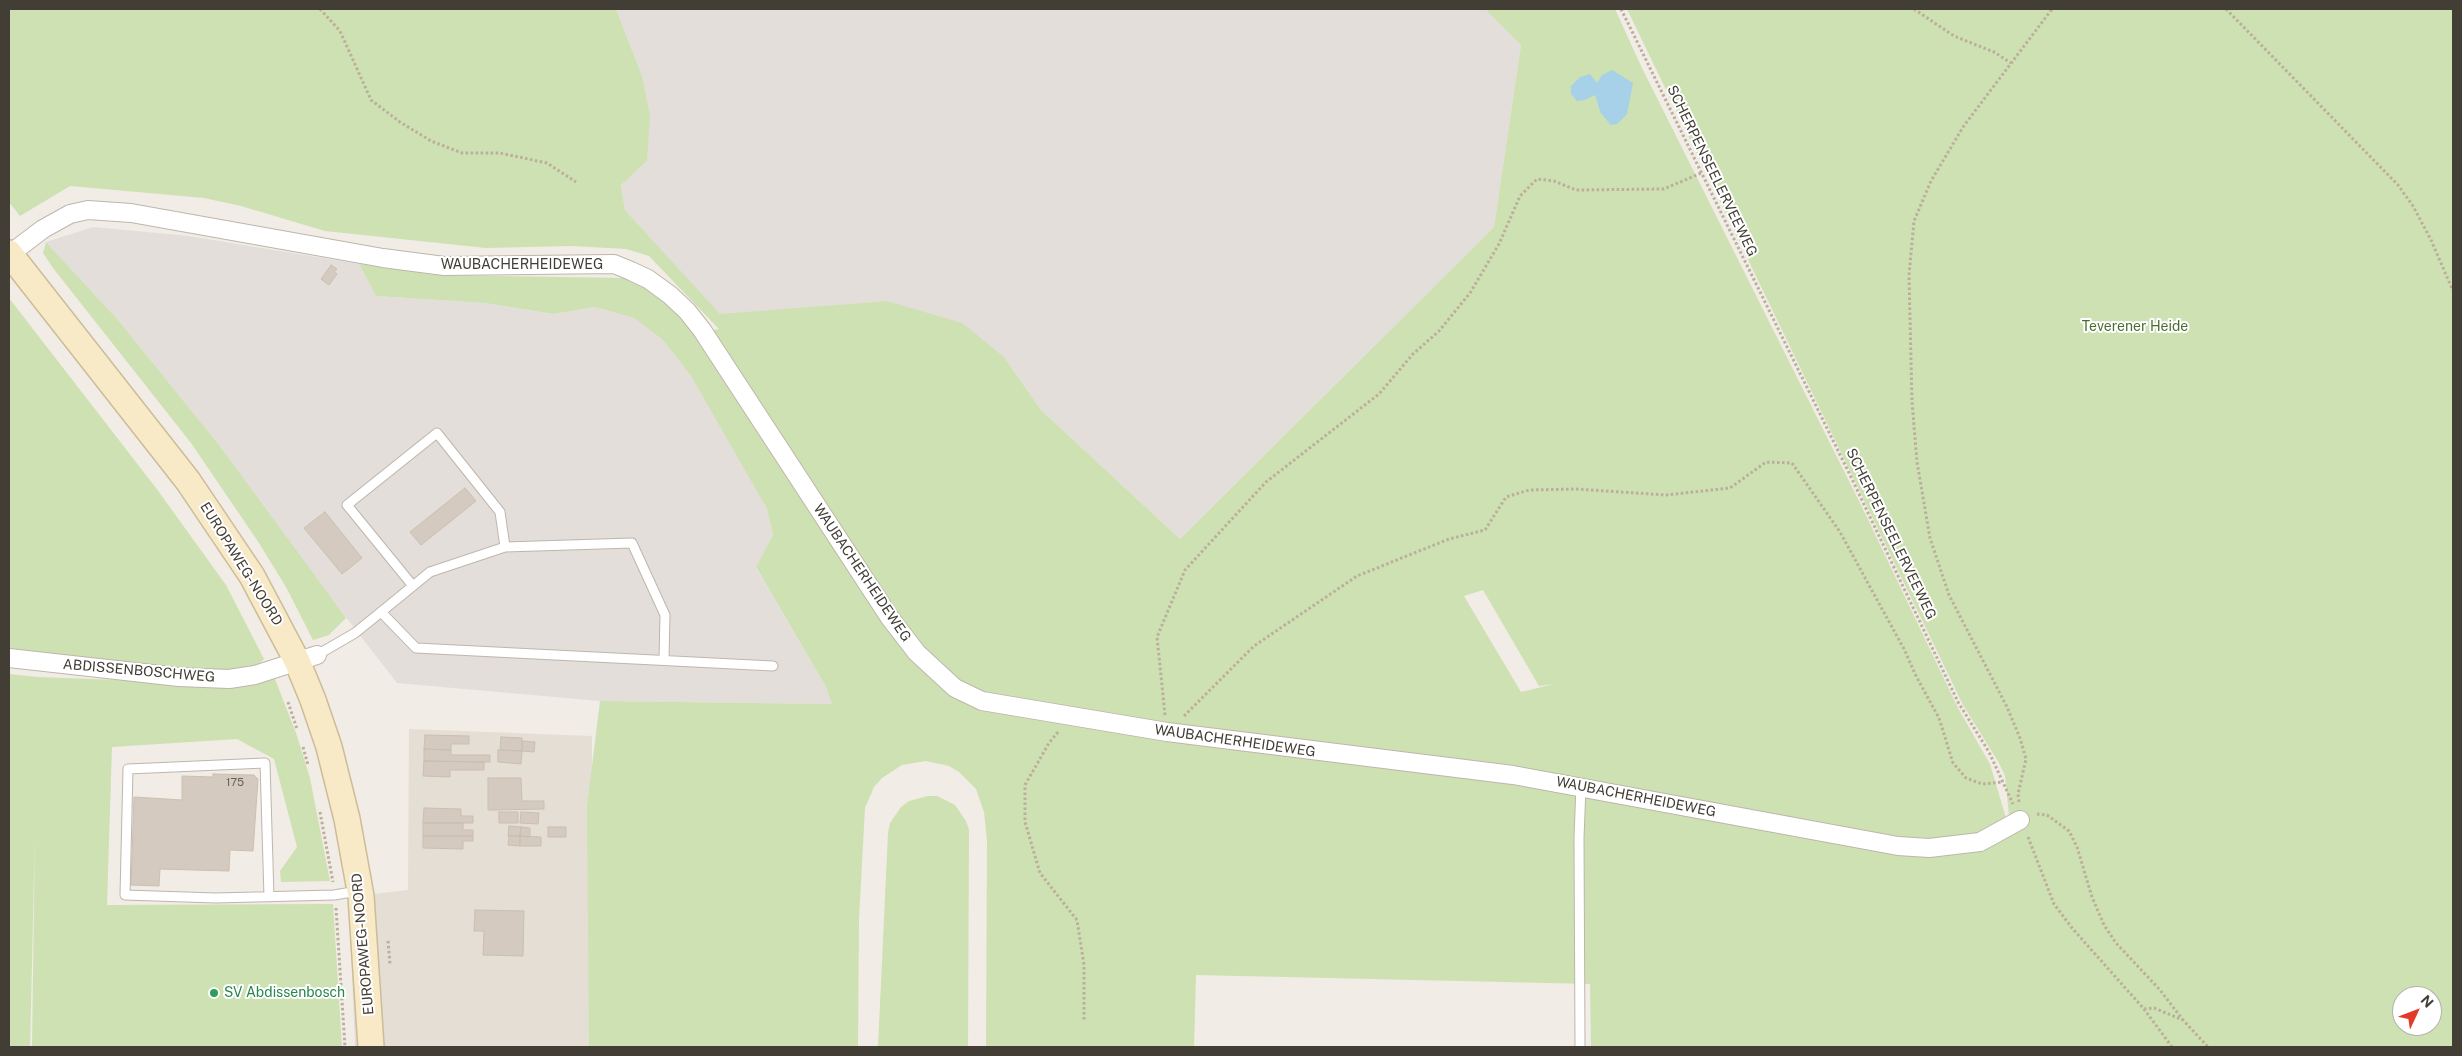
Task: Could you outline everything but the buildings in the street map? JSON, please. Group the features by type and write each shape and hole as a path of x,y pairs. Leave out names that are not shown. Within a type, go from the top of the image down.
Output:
{"street":[{"name":"WAUBACHERHEIDEWEG","path":"9,253 43,228 70,214 88,210 131,213 383,258 444,266 614,264 631,271 648,279 670,295 687,311 702,330 890,618 916,654 955,688 982,701 1167,732 1513,775 1581,786 1856,839 1906,846 1929,848 1980,842 2020,820"},
{"name":"EUROPAWEG-NOORD","path":"9,253 188,480 307,658 313,700 335,767 360,891 367,965 371,1047"},
{"name":"ABDISSENBOSCHWEG","path":"9,658 179,677 229,679 248,676 307,658"}],"lane":[{"path":"413,586 346,505 437,433 500,512 505,546"},
{"path":"307,658 354,633 430,572 505,546 632,543 665,615 664,660"},
{"path":"381,612 416,648 773,666"},
{"path":"269,897 265,763 128,769 125,895 216,898 269,897 334,895 360,891"},
{"path":"1580,1047 1578,838 1581,786"}],"path":[{"path":"320,9 340,31 371,100 400,122 431,141 462,153 500,153 547,163 576,182"},
{"name":"SCHERPENSEELERVEEWEG","path":"1621,9 1951,687 1989,752 2020,820 2054,904 2072,928 2144,1009 2172,1047"},
{"path":"1914,9 1954,36 1994,52 2011,63"},
{"path":"2052,9 1963,127 1931,181 1914,221 1909,276 1909,331 1917,462 1930,538 1949,595 2007,707 2022,745 2026,759 2018,794 2020,820 2033,813 2047,815 2069,830 2077,847 2092,897 2104,925 2116,943 2160,990 2183,1020 2208,1047"},
{"path":"2226,9 2398,185 2413,206 2431,240 2453,291"},
{"path":"1167,732 1157,637 1185,570 1266,482 1379,394 1413,354 1439,331 1470,293 1495,252 1520,196 1537,179 1554,181 1576,190 1664,189 1700,173"},
{"path":"1167,732 1262,641 1357,576 1448,539 1485,530 1506,497 1529,490 1576,489 1666,495 1730,488 1766,462 1792,464 1840,532 1904,649 1916,676 1939,718 1949,755 1958,770 1966,778 1982,784 2002,782"},
{"path":"286,698 311,774"},
{"path":"1072,716 1049,743 1025,785 1025,822 1040,873 1077,920 1084,965 1084,1021"},
{"path":"2144,1009 2154,1008 2183,1020"}],"shaded area":[{"path":"616,9 1485,9 1521,45 1494,227 1180,539 1041,410 1004,357 887,301 720,315 625,210 621,185 647,161 642,76"},
{"path":"93,227 189,236 359,264 376,296 485,303 552,314 595,307 634,318 663,340 691,376 767,509 773,535 756,568 826,687 832,704 600,701 397,683 306,566 219,445 119,321 46,242"},
{"path":"409,729 592,736 592,1047 355,1047 349,897 408,890"}],"green space":[{"name":"Teverener Heide","path":"9,9 616,9 642,76 650,116 647,161 621,185 625,210 720,314 887,301 962,323 1004,357 1041,410 1180,539 1494,227 1521,45 1485,9 1615,9 1641,66 1862,507 1958,708 1990,764 2011,835 2005,776 1999,763 1963,705 1627,9 2453,9 2453,1047 1591,1047 1590,984 1196,975 1194,1047 986,1047 987,841 984,812 976,789 959,772 949,766 926,761 902,765 882,778 874,787 865,808 859,919 858,1047 589,1047 587,807 600,701 832,704 826,687 756,567 773,535 767,509 691,376 663,340 634,318 595,307 553,314 485,303 376,296 359,264 436,275 625,278 644,284 678,313 693,334 719,329 649,256 626,249 572,246 486,248 325,231 241,206 204,198 70,186 20,216 9,202","holes":["1632,83 1630,88 1600,112 1595,94","1483,590 1539,686 1554,684 1521,692 1464,596"]},
{"path":"46,242 119,321 219,445 346,618 329,635 313,640 286,587 257,540 191,443 53,268 43,253"},
{"path":"9,298 156,488 226,585 264,659 255,668 227,675 9,652"},
{"path":"9,674 144,681 273,674 296,733 310,778 330,881 281,882 280,871 297,847 274,759 237,739 112,747 107,905 333,904 342,1047 32,1047 35,834 30,1047 9,1047"},
{"path":"928,796 937,796 955,805 966,821 969,830 968,1047 878,1047 888,833 890,823 901,807 909,801"}],"water":[{"path":"1612,70 1633,83 1627,114 1617,124 1611,125 1600,112 1595,95 1585,100 1577,101 1571,94 1571,86 1580,77 1590,74 1597,83 1602,75"}],"place":[{"name":"SV Abdissenbosch","path":"214,993"}]}
